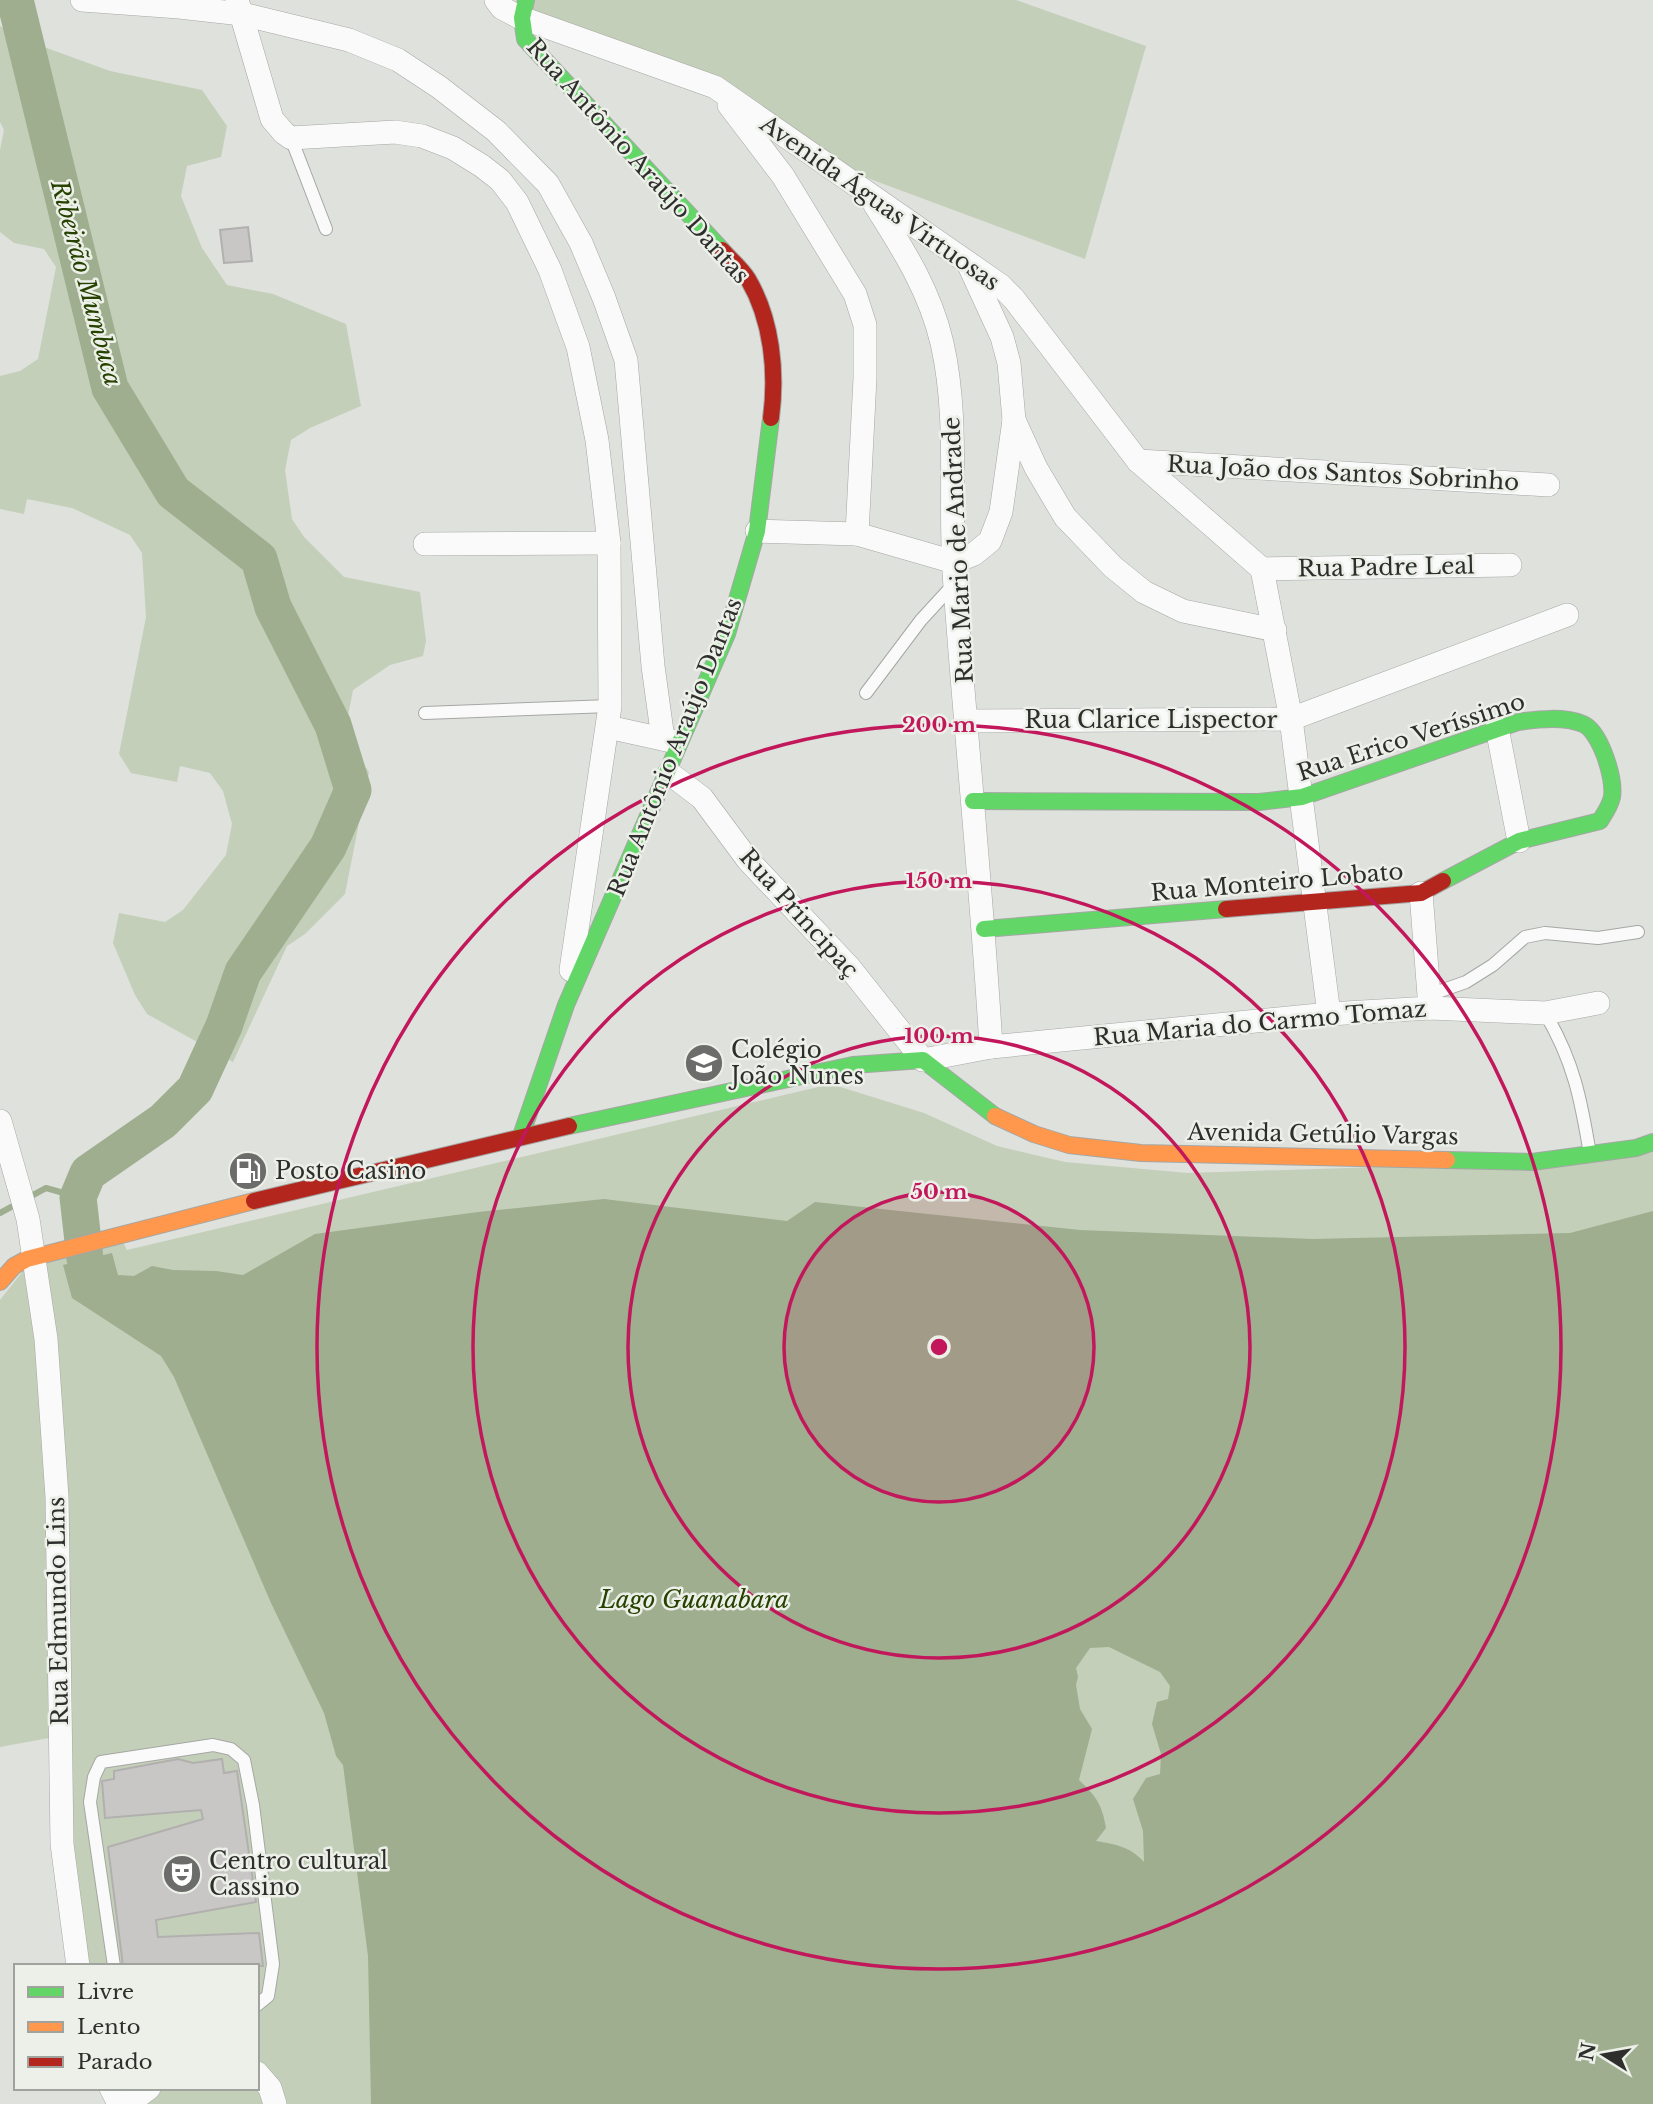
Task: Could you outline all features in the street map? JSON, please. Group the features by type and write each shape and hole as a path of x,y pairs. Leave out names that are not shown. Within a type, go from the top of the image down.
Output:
{"street":[{"path":"82,0 179,7 240,7 349,40 398,60 439,87 496,131 548,184 581,243 626,360 653,666 671,741"},
{"name":"Rua Antônio Araújo Dantas","path":"496,0 502,8 524,9 525,39 746,276 759,301 770,344 775,387 758,531 727,634 671,741 669,773 566,1005 521,1136"},
{"path":"240,7 272,119 291,138 395,132 422,136 453,148 500,180 517,202 550,270 578,346 597,440 608,543 609,716 566,1005"},
{"name":"Avenida Águas Virtuosas","path":"524,9 715,87 1000,285 1014,299 1138,461 1262,569"},
{"path":"715,87 783,176 855,294 865,325 857,534"},
{"name":"Rua Mario de Andrade","path":"870,197 915,269 929,299 942,343 950,393 954,573 984,929 991,1047"},
{"path":"758,531 857,534 954,573 990,541 1001,512 1014,420 1009,363 1002,337 968,262"},
{"path":"1014,420 1036,468 1065,517 1112,567 1133,584 1182,611 1275,630"},
{"name":"Rua João dos Santos Sobrinho","path":"1138,461 1548,485"},
{"path":"425,544 608,543"},
{"name":"Rua Padre Leal","path":"1262,569 1510,565"},
{"path":"1262,569 1291,719 1329,1014"},
{"name":"Rua Clarice Lispector","path":"967,721 1291,719 1567,615"},
{"path":"609,716 671,741"},
{"name":"Rua Erico Veríssimo","path":"974,801 1228,803 1302,797 1464,742 1497,728 1541,719 1582,723 1594,730 1613,785 1608,811 1600,821"},
{"path":"1497,728 1519,841"},
{"name":"Rua Principaç","path":"669,773 702,799 748,860 849,967 923,1060"},
{"name":"Rua Monteiro Lobato","path":"984,929 1421,892 1519,841 1600,821"},
{"path":"1421,892 1429,1001"},
{"name":"Rua Maria do Carmo Tomaz","path":"923,1060 991,1047 1329,1014 1429,1001 1545,1013 1598,1003"},
{"path":"0,1282 14,1266 46,1253 521,1136 853,1065 923,1060"},
{"name":"Avenida Getúlio Vargas","path":"923,1060 995,1116"},
{"path":"853,1065 898,1077"},
{"name":"Avenida Getúlio Vargas","path":"928,1086 1034,1134 1069,1144 1141,1153 1532,1161 1590,1155 1653,1142"},
{"name":"Rua Edmundo Lins","path":"0,1121 28,1219 46,1253 46,1339 57,1497 62,1844 78,1964"},
{"path":"259,2075 270,2088 275,2104"},
{"path":"128,2104 146,2090"}],"lane":[{"path":"291,138 326,229"},
{"path":"866,693 954,573"},
{"path":"425,713 609,716"},
{"path":"1429,1001 1493,965 1525,937 1545,933 1598,938 1638,932"},
{"path":"1545,1013 1562,1042 1580,1096 1590,1155"},
{"path":"114,1964 90,1802 94,1777 101,1762 213,1745 231,1749 244,1760 253,1805 273,1964 268,1996 259,2004"}],"shaded area":[{"path":"530,0 1016,0 1146,46 1085,259 854,173 729,84 526,15"},
{"path":"0,26 22,39 110,71 202,90 227,126 221,157 187,166 181,196 202,248 227,285 273,294 346,324 361,406 310,428 291,440 285,470 292,519 304,537 344,577 420,592 426,641 423,656 390,665 353,690 344,736 369,772 345,894 305,934 287,946 233,1062 147,1014 135,995 113,943 119,913 165,922 183,910 226,855 232,824 223,791 210,773 180,766 177,782 131,773 119,754 146,617 142,553 130,535 72,508 27,499 24,514 0,509 0,376 20,371 38,359 56,267 44,249 14,243 0,232 0,150 4,130 0,122"},
{"name":"Lago Guanabara","path":"831,1084 924,1113 997,1146 1065,1162 1188,1173 1532,1162 1653,1142 1653,2104 119,2104 112,2090 259,2090 259,1964 78,1964 60,1736 0,1747 0,1300 35,1256 119,1234 127,1250"}],"water":[{"name":"Lago Guanabara","path":"604,1199 787,1221 815,1202 1080,1230 1313,1239 1570,1233 1653,1211 1653,2104 371,2104 368,1956 343,1765 336,1756 324,1713 271,1603 174,1377 161,1356 72,1298 63,1265 112,1253 118,1275 134,1276 152,1266 243,1275 315,1234 478,1212","holes":["1109,1647 1160,1672 1170,1686 1168,1699 1157,1702 1152,1724 1161,1754 1160,1774 1146,1778 1133,1799 1143,1831 1144,1862 1128,1850 1096,1841 1106,1828 1097,1801 1079,1780 1092,1729 1080,1709 1076,1668 1090,1648"]}],"building":[{"path":"248,227 252,261 224,263 220,230"},
{"name":"Centro cultural Cassino","path":"178,1759 193,1763 222,1759 224,1773 237,1771 256,1902 156,1920 158,1937 259,1933 263,1966 123,1964 108,1847 203,1819 201,1810 105,1818 102,1781 114,1779 114,1771"}],"waterway":[{"name":"Ribeirão Mumbuca","path":"15,0 110,388 173,492 259,559 273,607 333,725 353,790 328,847 243,972 224,1026 195,1089 163,1121 88,1173 78,1197 85,1259"},
{"name":"Ribeirão Mumbuca","path":"0,1213 46,1188 78,1197"}],"traffic: fast":[{"path":"526,0 522,18 525,39 722,250"},
{"path":"521,1136 566,1005 727,634 757,531 771,418"},
{"path":"973,801 1259,802 1302,797 1518,722 1559,719 1576,721 1589,728 1605,756 1611,779 1612,797 1600,821 1519,841 1443,881"},
{"path":"984,929 1226,909"},
{"path":"569,1126 853,1065 923,1060 995,1116"},
{"path":"1447,1160 1532,1162 1636,1148 1653,1142"}],"traffic: slow":[{"path":"995,1116 1034,1134 1069,1145 1141,1153 1447,1160"},
{"path":"0,1282 14,1266 27,1259 254,1201"}],"traffic: jam":[{"path":"722,250 748,279 763,312 773,365 771,418"},
{"path":"1226,909 1421,893 1443,881"},
{"path":"254,1201 569,1126"}],"place":[{"name":"Colégio João Nunes","path":"704,1063"},
{"name":"Posto Casino","path":"248,1171"},
{"name":"Centro cultural Cassino","path":"182,1874"}]}
